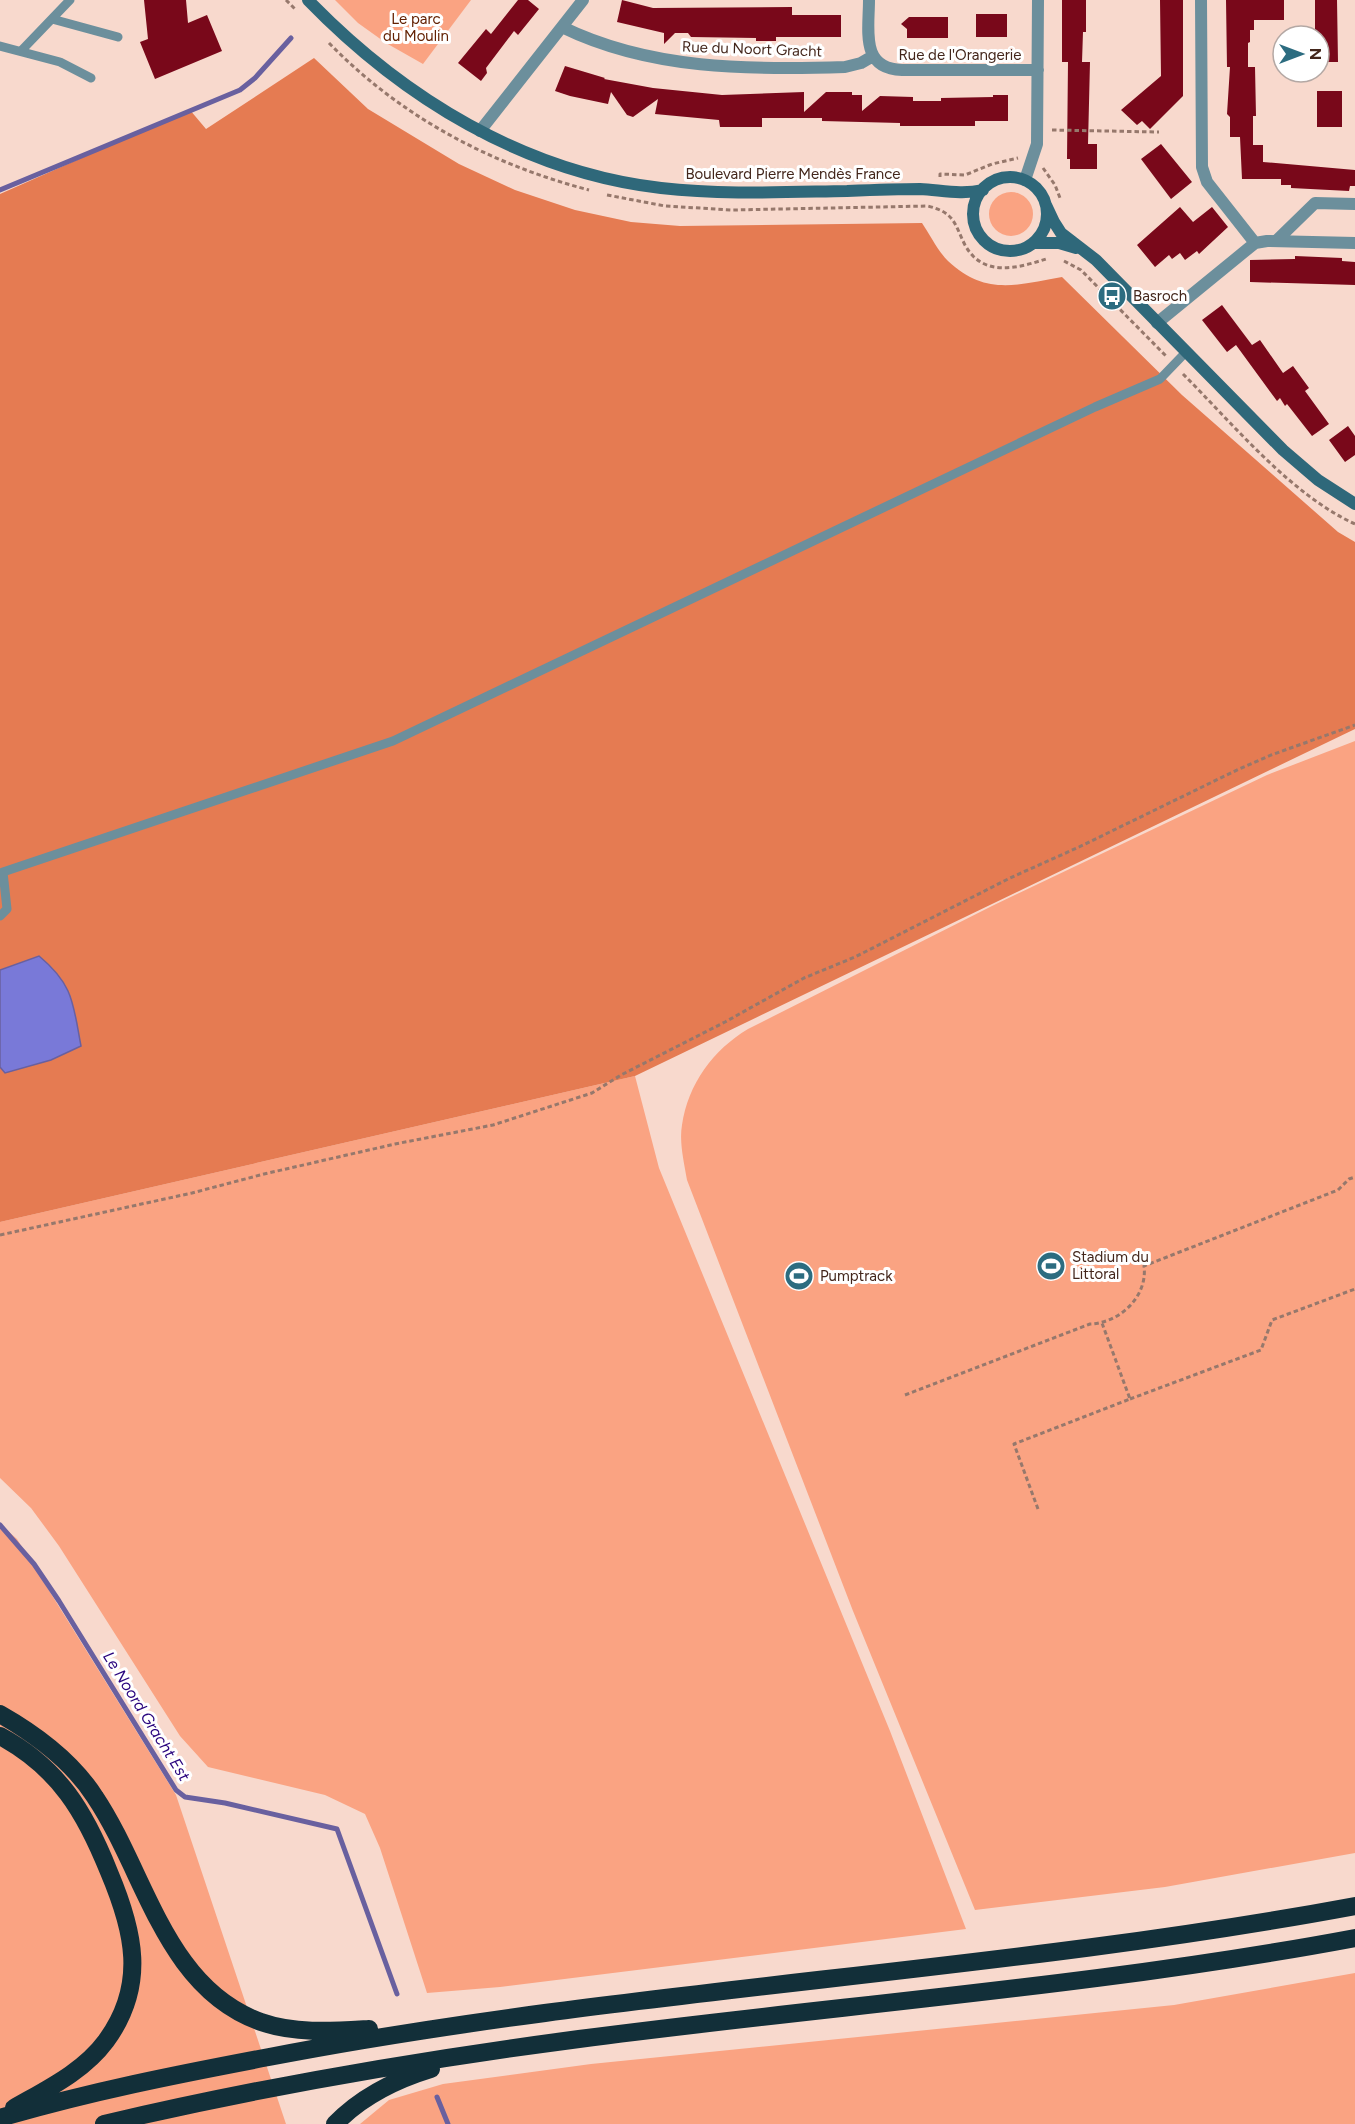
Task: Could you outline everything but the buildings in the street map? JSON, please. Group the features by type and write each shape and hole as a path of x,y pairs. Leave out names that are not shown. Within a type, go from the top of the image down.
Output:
{"highway":[{"path":"0,1714 45,1744 72,1768 89,1788 110,1822 172,1944 199,1980 226,2004 263,2023 299,2029 341,2030 472,2023"},
{"path":"0,1736 46,1769 82,1813 120,1897 128,1925 133,1958 132,1980 126,2002 106,2041 73,2073 0,2117"},
{"path":"0,2117 178,2075 472,2023 602,2004 1033,1955 1232,1928 1355,1906"},
{"path":"104,2124 240,2094 484,2052 1116,1976 1355,1938"},
{"path":"335,2124 356,2105 387,2085 484,2052"}],"street":[{"name":"Boulevard Pierre Mendès France","path":"308,0 345,37 386,72 437,107 480,131 541,158 574,169 658,188 736,192 912,189 962,193 983,190"},
{"path":"480,131 584,0"},
{"path":"869,0 869,38 873,56"},
{"path":"1025,180 1035,155 1038,130 1038,0"},
{"path":"1201,0 1202,167 1208,182 1256,243"},
{"name":"Rue du Noort Gracht","path":"562,27 594,42 629,52 691,64 845,67 861,63 873,56"},
{"name":"Rue de l'Orangerie","path":"873,56 881,66 895,70 1038,70"},
{"path":"1083,250 1059,243 1033,243 1016,250 993,247 981,237 975,225 975,204 983,190 1001,178 1013,177 1025,180 1038,190 1061,232 1096,260 1301,467 1355,504"},
{"name":"Boulevard Pierre Mendès France","path":"938,191 964,203 974,216"},
{"path":"1275,241 1315,203 1355,204"},
{"path":"1033,243 1044,227 1047,218 1046,205"},
{"path":"1157,323 1256,243 1275,241 1355,243"}],"lane":[{"path":"21,51 70,0"},
{"path":"52,19 118,37"},
{"path":"0,46 60,62 91,78"},
{"path":"0,916 6,909 3,872 393,741 1095,407 1160,379 1186,352"}],"path":[{"path":"1038,130 1159,132"},
{"path":"934,208 951,217 969,251 987,264 1013,269 1052,258"},
{"path":"1058,259 1073,265"},
{"path":"0,1235 192,1193 396,1144 493,1125 592,1093 621,1075 725,1022 804,978 855,957 1010,878 1079,848 1271,754 1355,725"},
{"path":"905,1395 1090,1324 1102,1323 1125,1312 1135,1299 1145,1276 1144,1266 1338,1190 1349,1179 1355,1177"},
{"path":"1038,1509 1014,1444 1261,1350 1272,1320 1355,1289"},
{"path":"1102,1323 1130,1399"}],"green space":[{"name":"Le parc du Moulin","path":"335,0 471,0 423,64 386,43 358,23"},
{"path":"1011,192 1020,193 1027,198 1032,205 1032,223 1027,230 1020,235 1011,236 1002,235 995,230 990,223 989,214 990,205 995,198 1002,193"},
{"name":"Stadium du Littoral","path":"1355,741 1355,1853 1165,1887 975,1910 853,1611 687,1180 681,1138 685,1110 696,1082 713,1058 735,1037 748,1029 994,905 1267,775"},
{"path":"635,1076 659,1168 890,1731 966,1929 500,1987 427,1993 380,1848 365,1814 325,1795 208,1767 180,1736 59,1546 31,1508 0,1478 0,1222"},
{"path":"0,1524 17,1539 176,1795 286,2124 0,2124"},
{"path":"1355,1973 1355,2124 360,2124 389,2100 443,2084 591,2064 1174,2005"}],"shaded area":[{"path":"314,58 368,109 459,164 515,190 575,210 631,222 680,226 922,223 948,261 975,279 988,284 1016,285 1062,277 1182,395 1338,532 1355,542 1355,729 635,1076 0,1222 0,194 190,110 206,129"},
{"path":"39,956 51,966 66,986 81,1046 51,1060 5,1073 0,1067 0,970"}],"waterway":[{"path":"0,190 240,90 255,78 291,38"},
{"name":"Le Noord Gracht Est","path":"0,1525 34,1564 59,1601 176,1790 185,1797 225,1803 337,1829 397,1994"},
{"name":"Le Noord Gracht Est","path":"437,2097 448,2124"}],"place":[{"name":"Basroch","path":"1112,296"},
{"name":"Stadium du Littoral","path":"1051,1266"},
{"name":"Pumptrack","path":"799,1276"}]}
